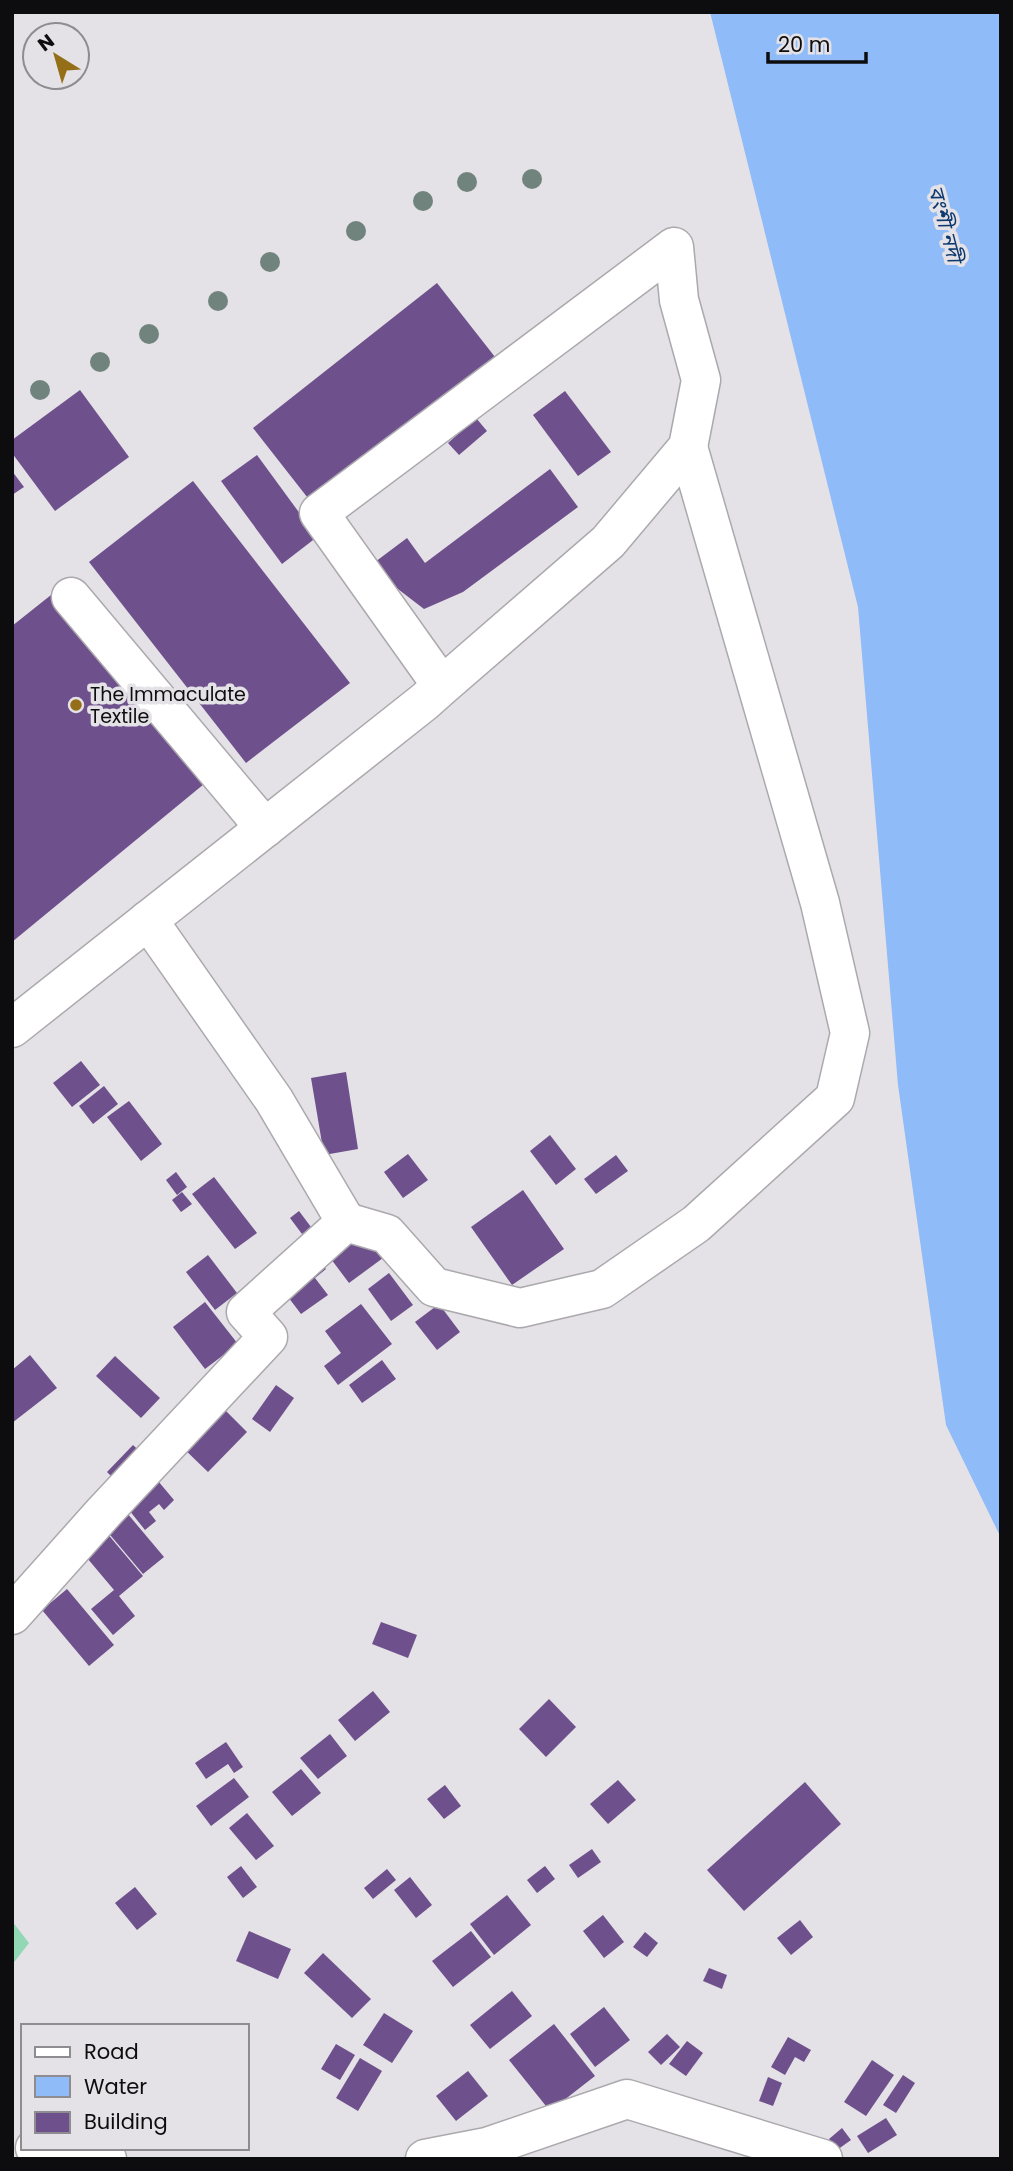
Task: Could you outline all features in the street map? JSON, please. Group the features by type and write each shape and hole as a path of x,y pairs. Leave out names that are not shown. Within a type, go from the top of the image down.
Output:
{"street":[{"path":"148,920 274,1100 346,1222 387,1234 434,1287 520,1308 602,1289 696,1224 835,1098 850,1033 826,929 688,447 701,380 679,300 674,247 319,513 442,686"},
{"path":"12,1028 442,686 608,542 688,447"},
{"path":"71,597 265,828"},
{"path":"12,1615 268,1337 246,1312 346,1222"},
{"path":"425,2159 487,2147 626,2099 823,2159"},
{"path":"48,2150 107,2159"}],"green space":[{"path":"12,1921 29,1943 12,1965"}],"water":[{"name":"বংশী নদী","path":"710,12 1001,12 1001,1538 946,1425 898,1085 858,607"}],"building":[{"path":"437,283 495,357 311,502 253,428"},
{"path":"80,390 129,457 55,511 12,453 12,440"},
{"path":"565,391 611,452 578,476 533,415"},
{"path":"476,418 487,431 459,455 448,443"},
{"path":"257,455 317,537 282,564 221,481"},
{"path":"550,469 578,507 463,592 424,609 394,586 375,562 407,538 425,563"},
{"path":"12,471 24,487 12,495"},
{"path":"193,481 350,683 246,763 89,562"},
{"name":"The Immaculate Textile","path":"51,595 204,784 12,942 12,626"},
{"path":"81,1061 100,1085 72,1107 53,1083"},
{"path":"346,1072 358,1149 324,1155 311,1078"},
{"path":"104,1086 118,1104 93,1124 79,1106"},
{"path":"129,1101 162,1144 141,1161 107,1117"},
{"path":"550,1135 576,1169 556,1185 530,1151"},
{"path":"408,1154 428,1180 403,1198 384,1172"},
{"path":"616,1155 628,1171 596,1194 584,1179"},
{"path":"176,1172 187,1187 177,1195 166,1180"},
{"path":"214,1177 257,1233 235,1249 192,1194"},
{"path":"523,1190 564,1249 512,1285 471,1227"},
{"path":"182,1192 192,1204 181,1212 172,1200"},
{"path":"299,1211 311,1227 302,1234 290,1218"},
{"path":"365,1234 383,1258 349,1283 331,1259"},
{"path":"208,1255 237,1293 215,1310 186,1272"},
{"path":"320,1262 326,1269 315,1278 328,1295 301,1314 282,1289"},
{"path":"389,1273 413,1305 391,1321 368,1289"},
{"path":"205,1302 238,1344 205,1369 173,1327"},
{"path":"361,1304 392,1344 338,1385 324,1366 341,1353 325,1331"},
{"path":"439,1304 460,1332 437,1350 415,1322"},
{"path":"30,1355 57,1388 12,1423 12,1370"},
{"path":"115,1356 160,1398 141,1418 96,1376"},
{"path":"382,1360 396,1379 362,1403 349,1385"},
{"path":"276,1385 294,1398 270,1432 252,1419"},
{"path":"220,1405 247,1432 208,1472 180,1445"},
{"path":"133,1445 148,1459 121,1486 107,1472"},
{"path":"153,1475 174,1500 164,1510 159,1504 149,1512 156,1521 145,1530 121,1500"},
{"path":"127,1513 164,1557 143,1574 106,1530"},
{"path":"106,1532 143,1576 119,1596 135,1616 113,1635 91,1609 114,1590 82,1552"},
{"path":"67,1589 114,1645 89,1666 42,1610"},
{"path":"381,1622 417,1635 408,1658 372,1644"},
{"path":"373,1691 390,1712 355,1741 338,1720"},
{"path":"549,1699 576,1727 546,1757 519,1729"},
{"path":"330,1734 347,1756 318,1779 300,1758"},
{"path":"226,1742 243,1767 234,1773 228,1764 206,1779 195,1763"},
{"path":"301,1769 321,1793 292,1816 272,1792"},
{"path":"234,1778 249,1797 211,1826 196,1806"},
{"path":"618,1780 636,1800 608,1824 590,1804"},
{"path":"805,1782 841,1824 744,1911 707,1870"},
{"path":"445,1785 461,1806 444,1819 427,1799"},
{"path":"247,1813 274,1846 256,1860 229,1828"},
{"path":"592,1849 601,1862 578,1878 569,1865"},
{"path":"241,1866 257,1887 243,1898 227,1877"},
{"path":"545,1866 555,1879 537,1893 527,1880"},
{"path":"387,1869 396,1880 373,1899 364,1888"},
{"path":"410,1877 432,1905 416,1918 394,1890"},
{"path":"135,1887 157,1914 137,1930 115,1903"},
{"path":"507,1895 531,1925 494,1955 470,1924"},
{"path":"603,1915 624,1942 604,1958 583,1931"},
{"path":"800,1920 813,1937 791,1955 777,1938"},
{"path":"249,1931 291,1949 278,1979 236,1961"},
{"path":"471,1931 491,1957 453,1987 432,1961"},
{"path":"645,1932 658,1943 647,1957 633,1947"},
{"path":"323,1953 371,1999 352,2018 304,1973"},
{"path":"709,1968 727,1975 722,1989 703,1981"},
{"path":"512,1991 532,2016 490,2049 470,2025"},
{"path":"604,2007 630,2040 595,2067 570,2034"},
{"path":"384,2013 413,2031 392,2063 363,2045"},
{"path":"554,2024 595,2076 550,2111 509,2060"},
{"path":"667,2034 680,2047 661,2065 648,2052"},
{"path":"788,2037 811,2050 804,2062 795,2057 785,2075 771,2067"},
{"path":"687,2041 703,2053 686,2076 669,2064"},
{"path":"336,2044 355,2055 340,2080 321,2069"},
{"path":"360,2058 382,2071 358,2111 336,2098"},
{"path":"872,2060 894,2075 866,2116 844,2102"},
{"path":"468,2071 488,2096 456,2121 436,2096"},
{"path":"903,2075 915,2083 896,2113 883,2105"},
{"path":"768,2077 782,2083 773,2106 759,2101"},
{"path":"886,2118 897,2135 868,2153 857,2136"},
{"path":"842,2128 851,2140 837,2150 829,2139"}],"place":[{"name":"The Immaculate Textile","path":"76,705"}]}
